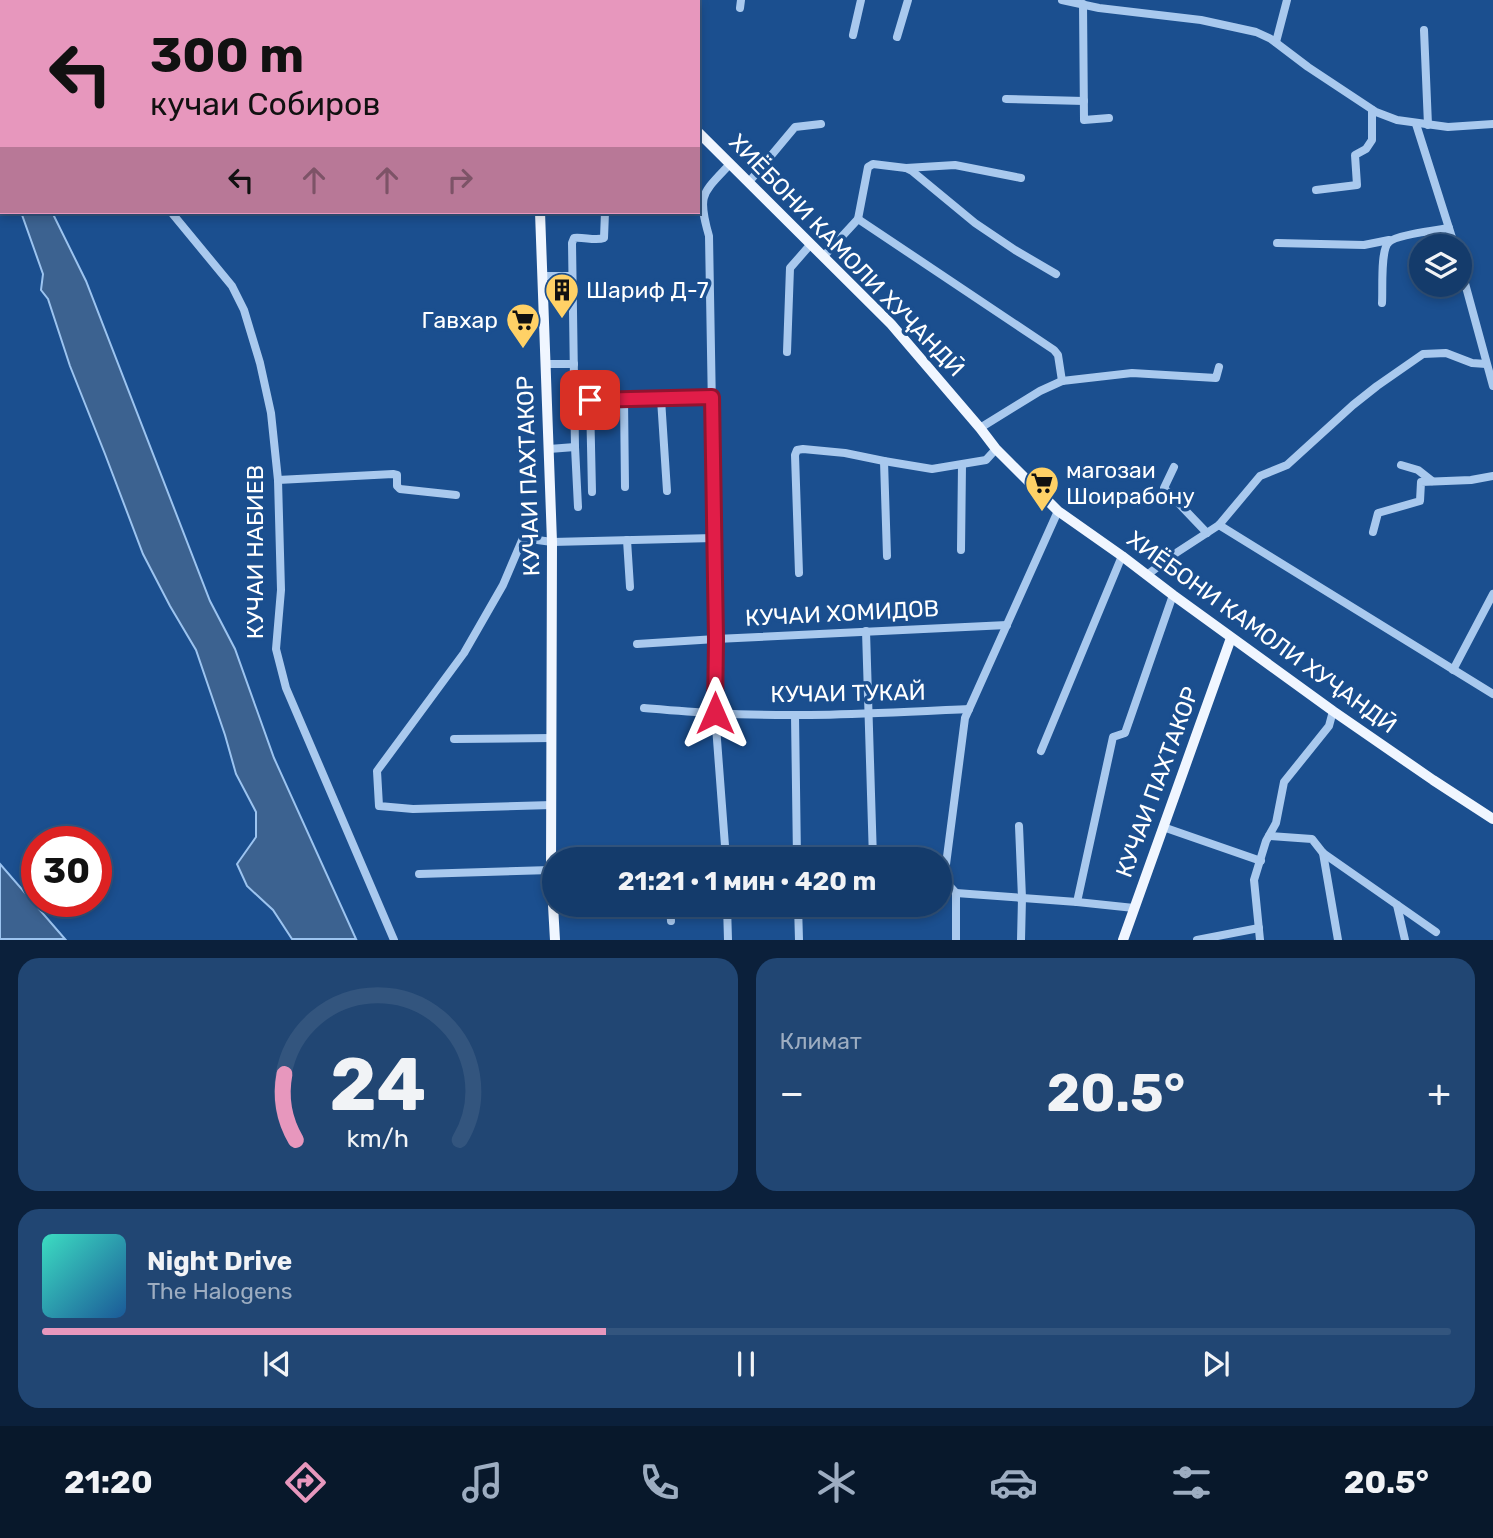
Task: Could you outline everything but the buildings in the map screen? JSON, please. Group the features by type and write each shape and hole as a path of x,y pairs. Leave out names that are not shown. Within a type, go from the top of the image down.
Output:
{"main road":[{"name":"ХИЁБОНИ КАМОЛИ ХУҶАНДӢ","path":"700,134 891,324 996,449 1058,511 1333,712 1493,819"},
{"name":"КУЧАИ ПАХТАКОР","path":"540,214 552,542 551,847"},
{"name":"КУЧАИ ПАХТАКОР","path":"1123,940 1231,638"},
{"name":"КУЧАИ ПАХТАКОР","path":"554,917 555,940"}],"street":[{"path":"853,35 861,0"},
{"path":"897,37 908,0"},
{"path":"1062,0 1201,20 1256,32 1276,42 1372,110 1396,120 1448,127 1493,124"},
{"path":"1276,42 1287,0"},
{"path":"1083,4 1084,120 1109,118"},
{"path":"1424,30 1428,125"},
{"path":"1006,99 1084,101"},
{"path":"1315,190 1357,185 1355,155 1366,149 1371,140 1372,110"},
{"path":"748,182 795,127 821,124"},
{"path":"1416,124 1451,234"},
{"path":"725,847 715,713 709,236 702,213 702,199 707,188 730,163"},
{"path":"824,257 858,219 868,167 873,164 906,168 955,165 1021,178"},
{"path":"906,168 975,223 1056,274"},
{"name":"КУЧАИ НАБИЕВ","path":"173,214 232,286 244,310 271,413 278,480 281,590 276,649 286,688 394,940"},
{"name":"КУЧАИ ПАХТАКОР","path":"578,507 572,243 574,238 584,236 604,238 605,214"},
{"path":"858,219 1054,350 1058,355 1062,381"},
{"path":"1382,303 1384,251 1387,243 1395,238 1449,228"},
{"path":"1277,243 1364,244 1392,240"},
{"path":"787,352 790,268 811,244"},
{"path":"542,276 572,276"},
{"path":"1469,297 1493,386"},
{"path":"1147,575 1219,525 1260,476 1287,465 1353,405 1423,354 1446,353 1489,369"},
{"path":"546,364 574,364"},
{"path":"980,428 1040,391 1062,381 1132,373 1216,379 1219,367"},
{"path":"575,401 712,397"},
{"path":"661,399 667,491"},
{"path":"590,400 592,492"},
{"path":"624,400 625,487"},
{"path":"549,449 575,447"},
{"path":"799,573 797,450 845,453 932,469 986,460 996,449"},
{"path":"884,461 887,556"},
{"path":"961,550 962,465"},
{"path":"1401,465 1418,470 1432,481"},
{"path":"1174,467 1164,488 1207,533"},
{"path":"278,480 394,474 398,477 397,486 400,489 456,495"},
{"path":"1373,532 1378,513 1420,501 1421,482 1471,480 1493,476"},
{"path":"947,847 965,718 1058,511"},
{"path":"1219,525 1493,694"},
{"path":"552,805 413,809 379,806 377,771 464,653 503,585 523,538 552,542 714,538"},
{"path":"626,540 629,587"},
{"path":"1041,751 1122,556"},
{"path":"1453,670 1493,594"},
{"path":"1077,902 1113,737 1125,733 1172,595"},
{"name":"КУЧАИ ХОМИДОВ","path":"637,644 1007,625"},
{"path":"866,631 873,847"},
{"name":"КУЧАИ ТУКАЙ","path":"644,708 795,715 969,709"},
{"path":"1261,940 1254,880 1276,822 1284,782 1329,726 1333,712"},
{"path":"795,715 797,847"},
{"path":"454,739 552,738"},
{"path":"1019,826 1021,940"},
{"path":"1163,827 1261,862"},
{"path":"1269,836 1312,839 1323,853 1436,932"},
{"path":"1323,853 1338,940"},
{"path":"419,874 542,870"},
{"path":"952,889 956,893 1134,908"},
{"path":"956,893 956,940"},
{"path":"1397,905 1405,940"},
{"path":"671,917 671,921"},
{"path":"727,917 728,940"},
{"path":"798,917 799,940"},
{"path":"1197,940 1259,928"}],"water":[{"path":"22,214 53,214 86,281 210,601 235,649 274,758 356,939 292,939 273,910 247,886 237,864 256,837 256,812 236,774 196,650 143,554 70,366 48,299 41,290 43,274"},
{"path":"0,864 21,888 21,917 46,917 65,939 0,939"}],"place":[{"name":"Шариф Д-7","path":"562,320"},
{"name":"Гавхар","path":"523,350"},
{"name":"магозаи Шоирабону","path":"1042,513"}],"route":[{"path":"590,400 712,397 715,713"}]}
